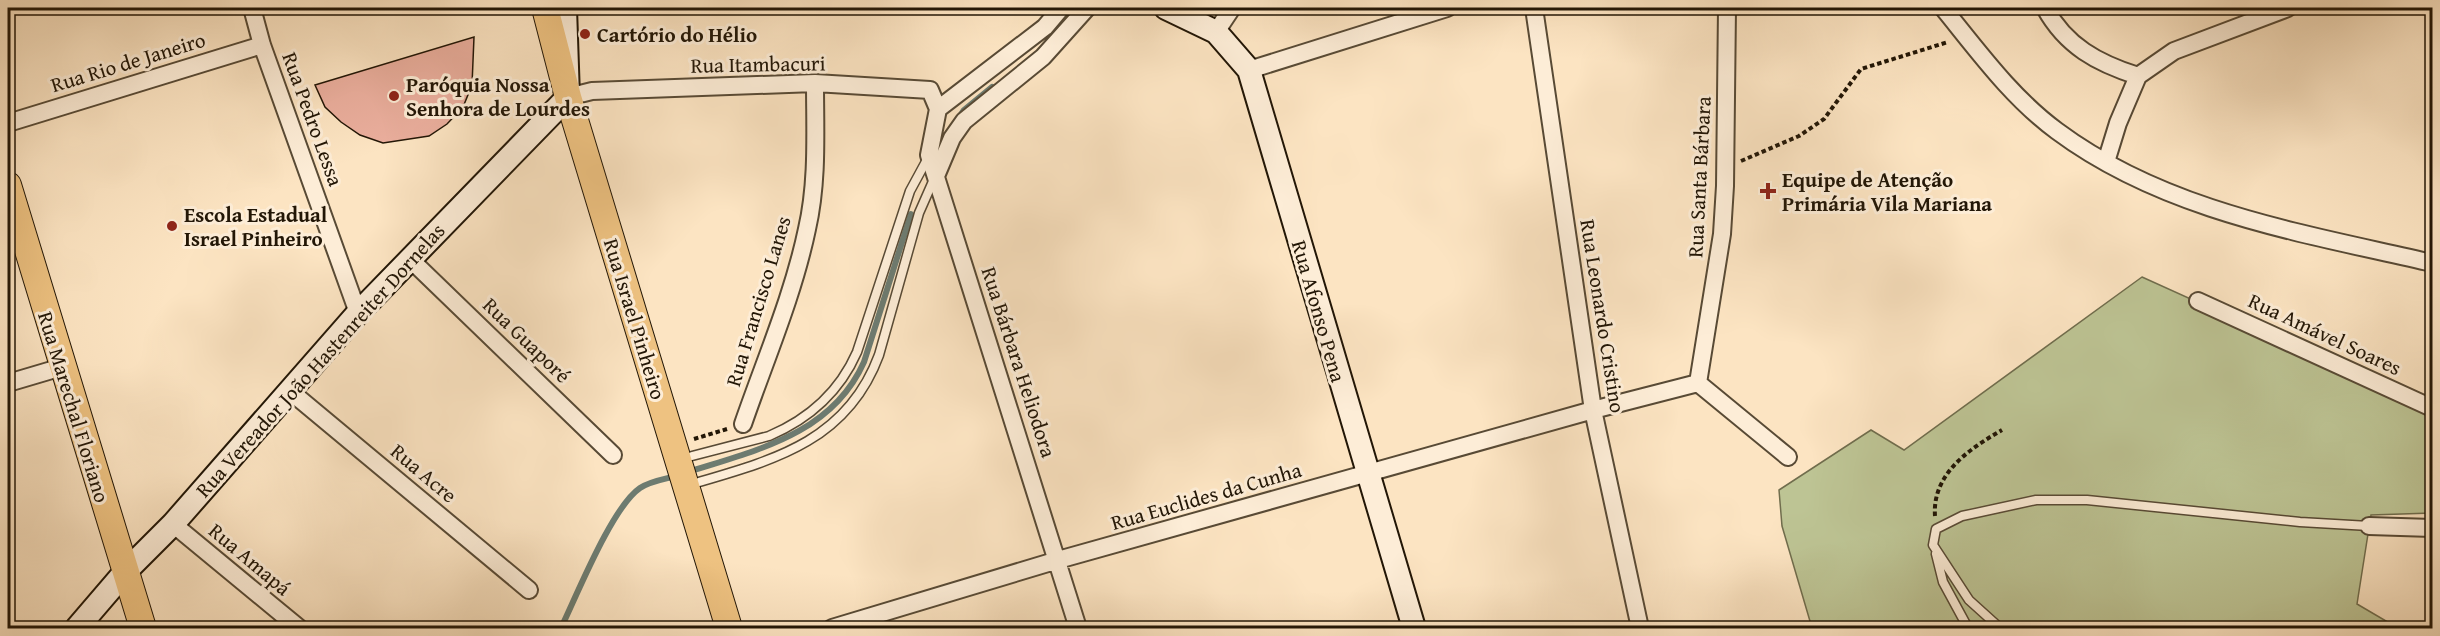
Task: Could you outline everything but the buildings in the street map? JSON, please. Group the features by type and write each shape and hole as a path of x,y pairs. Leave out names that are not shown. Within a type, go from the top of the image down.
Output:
{"main road":[{"name":"Rua Israel Pinheiro","path":"545,8 568,97 687,448 701,535 729,628"},
{"name":"Rua Marechal Floriano","path":"8,185 143,628"}],"street":[{"name":"Rua Pedro Lessa","path":"252,8 262,45 358,313"},
{"path":"565,8 568,97"},
{"path":"938,108 1045,27 1061,8"},
{"path":"936,176 952,138 964,121 1043,57 1087,8"},
{"path":"1166,8 1216,32 1232,8"},
{"path":"1248,70 1442,8"},
{"name":"Rua Leonardo Cristino","path":"1534,8 1593,410 1640,628"},
{"name":"Rua Santa Bárbara","path":"1698,382 1722,234 1727,8"},
{"path":"1943,8 2004,83 2056,131 2106,162 2167,193 2224,213 2433,262"},
{"path":"2045,8 2061,33 2085,53 2100,63 2138,76"},
{"path":"2106,162 2118,123 2138,76 2174,51 2288,8"},
{"name":"Rua Afonso Pena","path":"1216,32 1248,70 1414,628"},
{"name":"Rua Rio de Janeiro","path":"8,123 262,45"},
{"name":"Rua Itambacuri","path":"568,97 592,91 814,83 930,90 938,108"},
{"name":"Rua Francisco Lanes","path":"742,424 788,294 807,229 816,158 814,83"},
{"name":"Rua Vereador João Hastenreiter Dornelas","path":"77,628 125,572 173,524 358,313 568,97"},
{"name":"Rua Bárbara Heliodora","path":"938,108 929,155 1078,628"},
{"name":"Rua Guaporé","path":"410,258 613,455"},
{"name":"Rua Amável Soares","path":"2198,301 2433,408"},
{"path":"8,383 62,367"},
{"path":"1593,410 1698,382 1788,457"},
{"name":"Rua Acre","path":"290,391 529,590"},
{"name":"Rua Euclides da Cunha","path":"831,628 1058,560 1593,410"},
{"name":"Rua Amapá","path":"173,524 299,628"},
{"path":"2369,526 2433,528"}],"lane":[{"path":"687,448 769,436 817,409 838,386 848,372 857,352 908,197 929,155"},
{"path":"699,482 748,468 788,451 830,427 862,392 875,366 919,213 936,176"},
{"path":"1968,628 1943,582 1933,545 1936,529 1962,516 2036,500 2087,500 2300,522 2369,526"},
{"path":"1933,545 1969,600 2000,628"}],"path":[{"path":"1725,167 1798,136 1824,119 1861,69 1966,36"},
{"path":"687,448 742,424"},
{"path":"1936,529 1935,506 1941,481 1971,448 2002,430"}],"green space":[{"path":"2142,277 2432,408 2432,513 2371,515 2357,604 2398,628 1812,628 1782,526 1779,490 1871,430 1904,450"}],"waterway":[{"path":"960,116 992,87"},
{"path":"688,472 766,447 812,423 833,406 850,386 864,362 911,214"},
{"path":"561,628 607,532 629,498 644,486 676,476"}],"place":[{"name":"Cartório do Hélio","path":"585,34"},
{"name":"Paróquia Nossa Senhora de Lourdes","path":"394,96"},
{"name":"Equipe de Atenção Primária Vila Mariana","path":"1768,191"},
{"name":"Escola Estadual Israel Pinheiro","path":"172,226"}]}
